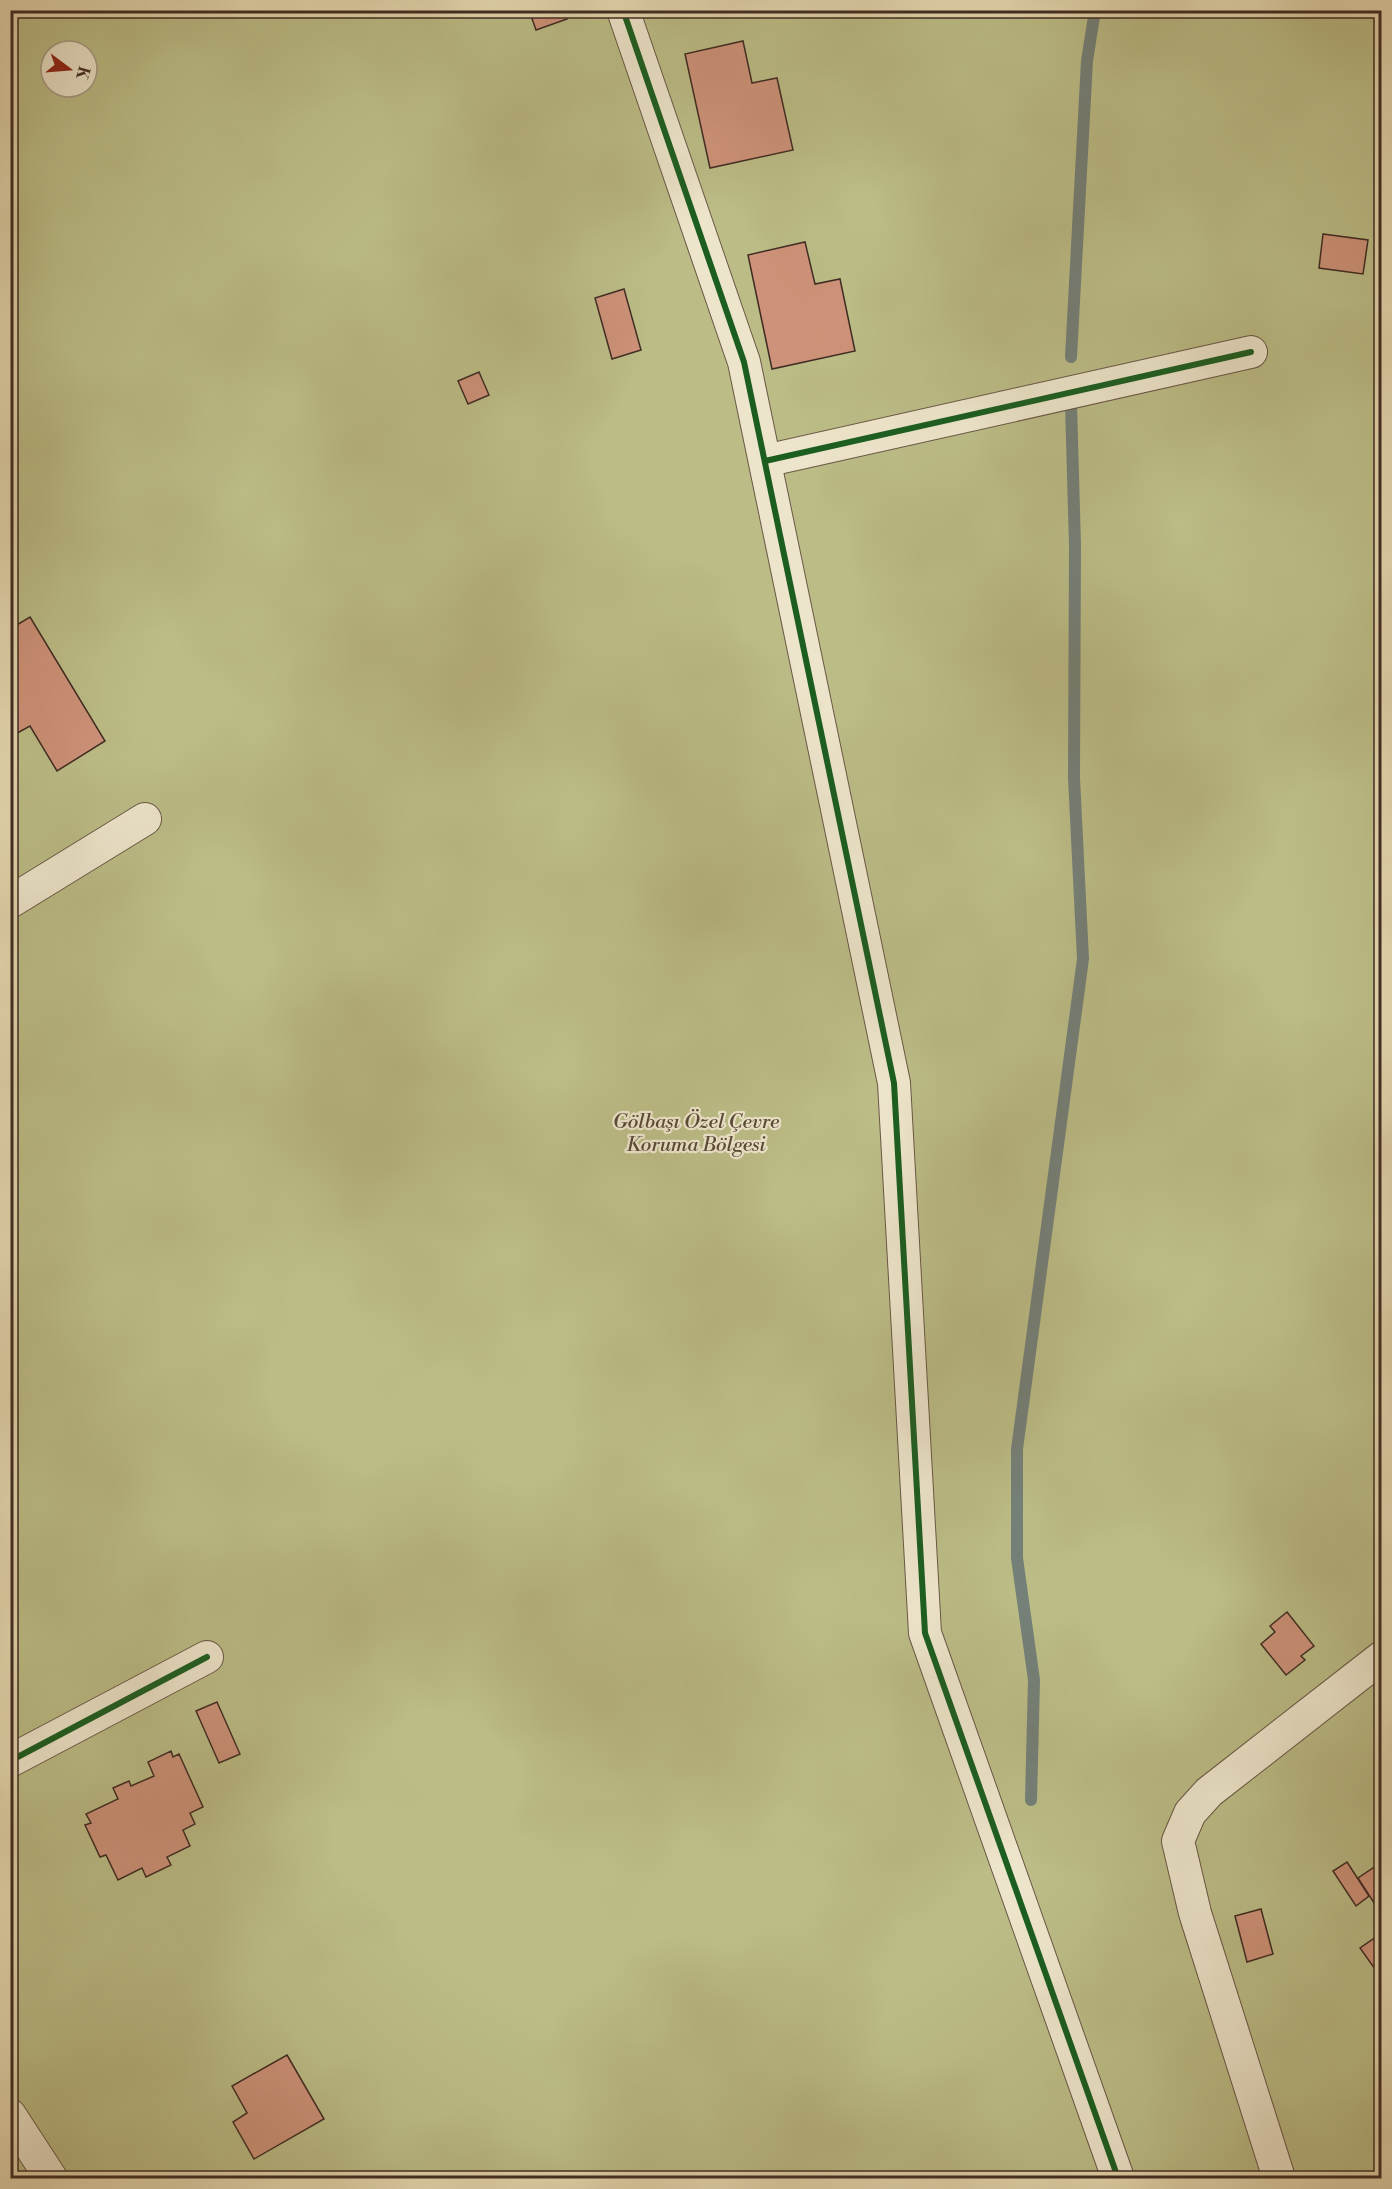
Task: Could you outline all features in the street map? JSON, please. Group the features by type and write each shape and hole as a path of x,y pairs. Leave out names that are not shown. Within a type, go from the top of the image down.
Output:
{"street":[{"path":"623,10 744,362 894,1083 925,1633 1118,2178"},
{"path":"765,461 1251,352"},
{"path":"10,902 145,819"},
{"path":"10,1761 207,1657"},
{"path":"1279,2178 1195,1913 1178,1841 1190,1813 1209,1792 1382,1657"},
{"path":"10,2115 51,2178"}],"green space":[{"name":"Gölbaşı Özel Çevre Koruma Bölgesi","path":"11,11 1381,11 1381,2178 11,2178"}],"building":[{"path":"529,10 564,10 567,19 536,30"},
{"path":"743,41 752,83 777,78 793,150 710,168 685,54"},
{"path":"1323,234 1368,240 1363,274 1319,268"},
{"path":"805,242 815,284 840,279 855,351 772,369 748,255"},
{"path":"624,289 641,350 612,359 595,298"},
{"path":"479,372 489,395 468,404 458,381"},
{"path":"30,617 105,741 57,771 30,726 10,737 10,629"},
{"path":"1287,1612 1314,1646 1301,1656 1305,1660 1286,1675 1261,1644 1275,1632 1270,1626"},
{"path":"217,1702 240,1754 219,1763 196,1711"},
{"path":"171,1751 173,1757 179,1754 203,1807 190,1813 195,1824 183,1830 190,1846 167,1857 171,1865 146,1877 142,1868 118,1880 106,1855 100,1857 85,1825 91,1823 86,1814 118,1799 113,1788 129,1781 131,1786 154,1776 148,1762"},
{"path":"1347,1862 1369,1896 1356,1906 1333,1871"},
{"path":"1382,1862 1382,1907 1378,1909 1358,1878"},
{"path":"1261,1909 1273,1954 1247,1962 1235,1916"},
{"path":"1382,1933 1382,1979 1360,1948"},
{"path":"287,2055 324,2119 254,2159 233,2122 247,2113 232,2086"}],"waterway":[{"path":"1071,357 1087,61 1095,10"},
{"path":"1031,1800 1034,1680 1017,1558 1017,1449 1083,959 1074,778 1075,546 1071,404"}],"cycle path":[{"path":"623,10 744,362 894,1083 925,1633 1118,2178"},
{"path":"765,461 1251,352"},
{"path":"10,1761 207,1657"}]}
